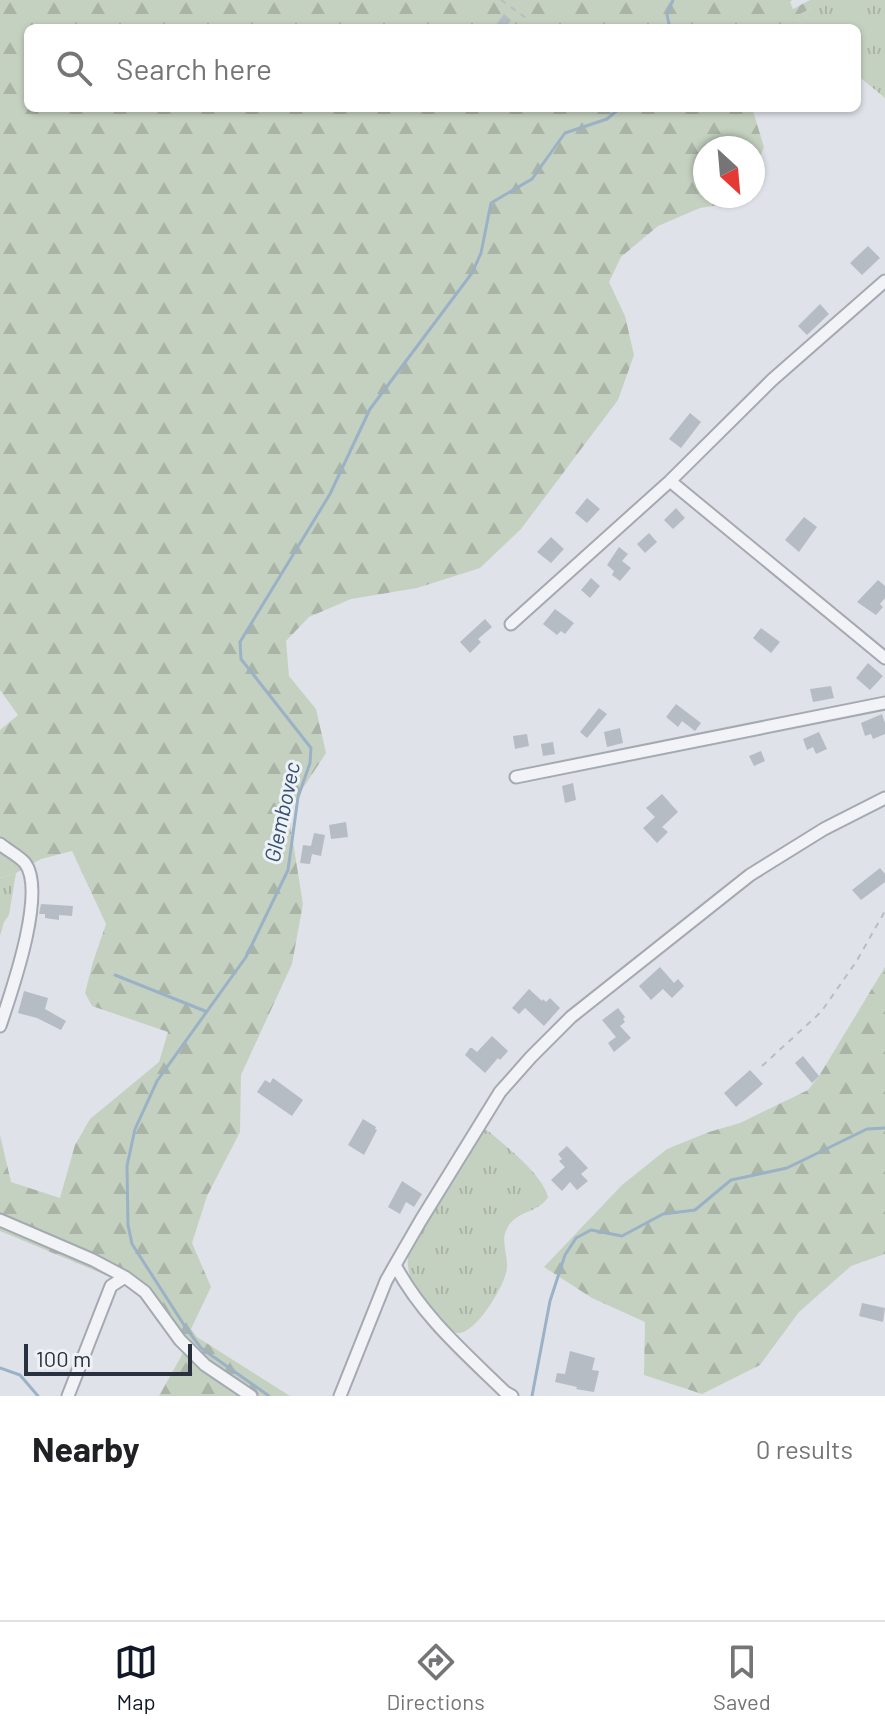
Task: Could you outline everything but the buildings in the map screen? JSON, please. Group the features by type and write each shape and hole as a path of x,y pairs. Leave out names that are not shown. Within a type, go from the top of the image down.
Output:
{"street":[{"path":"511,624 670,481 772,380 885,281"},
{"path":"670,481 885,658"},
{"path":"516,777 885,703"},
{"path":"340,1396 395,1265 500,1092 531,1057 571,1017 750,875 824,829 885,798"},
{"path":"0,844 25,863 32,879 32,900 24,947 0,1026"},
{"path":"0,1220 125,1277 145,1292 180,1340 205,1365 251,1396"},
{"path":"395,1265 429,1317 512,1396"},
{"path":"68,1396 111,1286 125,1277"}],"path":[{"path":"501,0 526,18"},
{"path":"762,1066 821,1012 856,962 885,911"}],"green space":[{"path":"0,0 792,0 793,9 810,0 817,0 810,9 798,15 802,24 24,24 24,112 753,112 761,136 693,136 693,208 700,208 658,226 621,257 609,282 625,316 634,355 618,400 521,529 480,568 417,588 351,599 309,617 286,641 289,676 316,709 326,753 288,811 303,904 292,964 241,1075 240,1132 207,1196 192,1243 211,1287 191,1329 197,1337 290,1396 159,1396 183,1353 144,1296 127,1284 0,1231 0,1135 11,1182 60,1198 75,1145 90,1119 159,1062 168,1032 92,1006 85,993 106,924 72,851 41,859 0,878 0,730 18,715 0,690"},
{"path":"817,0 885,0 885,98 861,78 861,24 802,24 798,15"},
{"path":"16,873 9,915 0,936 0,878"},
{"path":"885,967 885,1254 851,1266 799,1312 760,1365 702,1394 644,1375 645,1322 592,1298 544,1267 622,1185 667,1149 740,1123 808,1090"},
{"path":"482,1129 522,1161 539,1179 548,1197 510,1224 504,1244 507,1268 501,1285 480,1318 464,1332 457,1333 442,1323 419,1296 410,1276 408,1253"}],"waterway":[{"name":"Glembovec","path":"669,24 667,15 673,0"},
{"name":"Glembovec","path":"269,1396 201,1348 132,1244 128,1225 127,1166 135,1129 157,1081 246,957 288,870 298,797 310,763 311,748 241,659 240,642 330,494 370,409 472,273 481,253 491,203 532,179 565,133 607,119 615,112"},
{"path":"115,975 205,1011"},
{"path":"532,1396 550,1301 565,1255 576,1238 591,1230 622,1236 663,1214 695,1210 731,1180 787,1168 867,1129 885,1128"},
{"path":"0,1368 20,1375 38,1396"}]}
